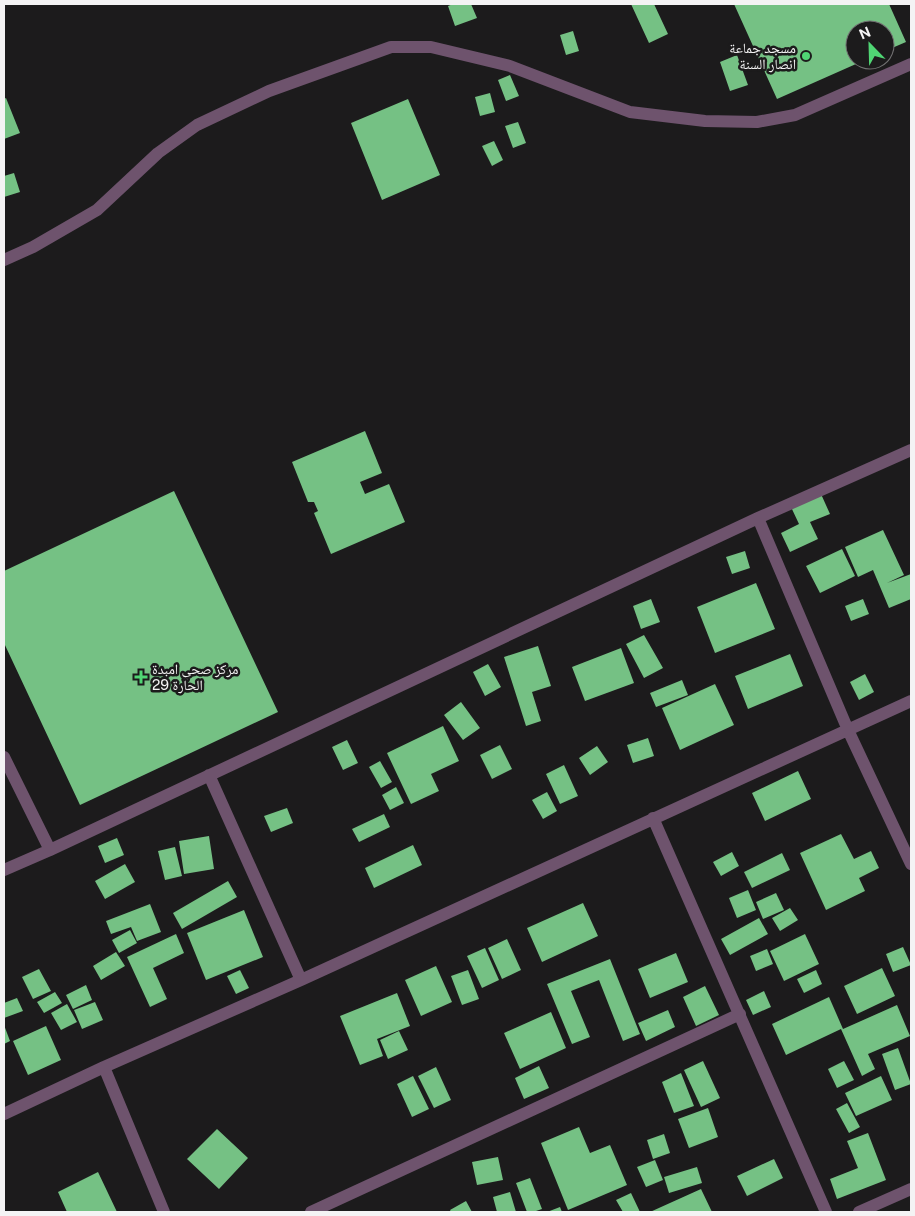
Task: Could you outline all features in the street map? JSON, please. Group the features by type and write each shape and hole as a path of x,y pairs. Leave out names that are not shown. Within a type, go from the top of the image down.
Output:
{"street":[{"path":"4,260 33,247 97,210 158,153 197,125 269,91 391,46 431,47 510,66 630,112 704,121 757,122 795,115 911,64"},
{"path":"4,870 758,518 911,450"},
{"path":"758,518 848,730 911,864"},
{"path":"4,1114 911,701"},
{"path":"4,757 50,850"},
{"path":"209,775 301,980"},
{"path":"653,818 826,1212"},
{"path":"311,1212 740,1014"},
{"path":"104,1067 164,1212"},
{"path":"859,1212 911,1189"}],"building":[{"path":"453,4 471,4 477,18 455,26 448,6"},
{"path":"631,4 654,4 668,34 649,43"},
{"name":"مسجد جماعة انصار السنة","path":"734,4 889,4 906,42 895,47 895,20 845,20 845,69 777,99"},
{"path":"573,31 579,51 566,55 560,35"},
{"path":"737,55 748,85 730,91 720,62"},
{"path":"510,75 519,96 506,101 498,80"},
{"path":"490,93 495,112 480,116 475,97"},
{"path":"6,98 20,133 4,139 4,99"},
{"path":"408,99 440,175 382,200 351,123"},
{"path":"518,122 526,143 513,148 505,126"},
{"path":"494,141 503,160 492,166 482,146"},
{"path":"14,173 20,192 4,197 4,176"},
{"path":"365,431 382,473 360,482 365,494 389,484 405,522 331,554 314,513 318,511 314,502 308,502 292,462"},
{"name":"مركز صحي امبدة الحارة 29","path":"174,491 278,712 80,805 4,643 4,571"},
{"path":"821,494 830,514 810,522 818,539 790,552 781,533 799,524 791,507"},
{"path":"883,530 904,575 887,583 911,574 911,599 889,608 873,570 858,577 845,547"},
{"path":"842,549 855,576 820,593 806,566"},
{"path":"745,551 750,568 732,574 726,557"},
{"path":"756,583 775,629 715,653 697,607"},
{"path":"651,599 660,622 641,629 633,606"},
{"path":"863,599 869,614 851,621 845,606"},
{"path":"644,635 663,668 644,678 626,644"},
{"path":"538,646 551,686 532,692 541,721 526,726 504,657"},
{"path":"621,648 634,683 585,701 572,667"},
{"path":"790,654 803,686 748,709 735,676"},
{"path":"488,664 501,687 485,696 473,672"},
{"path":"865,674 874,692 859,700 850,682"},
{"path":"682,680 688,695 656,707 650,693"},
{"path":"715,684 734,725 680,750 662,708"},
{"path":"461,702 480,728 463,740 444,715"},
{"path":"443,726 459,761 431,774 439,791 411,804 387,753"},
{"path":"648,738 654,756 633,763 627,745"},
{"path":"347,740 358,763 343,770 332,747"},
{"path":"500,745 512,769 492,779 480,755"},
{"path":"597,746 608,762 590,775 579,758"},
{"path":"380,761 392,782 381,788 369,767"},
{"path":"564,765 578,796 560,804 546,774"},
{"path":"798,771 811,799 765,821 752,793"},
{"path":"396,787 404,803 390,810 382,795"},
{"path":"547,792 557,811 543,819 532,800"},
{"path":"287,808 293,823 271,832 264,816"},
{"path":"384,814 390,827 359,842 352,829"},
{"path":"841,834 854,859 871,851 879,868 859,878 865,891 826,910 800,853"},
{"path":"209,836 214,869 184,874 179,841"},
{"path":"117,838 124,855 105,863 98,846"},
{"path":"413,845 422,865 374,888 365,868"},
{"path":"175,847 182,876 165,880 158,851"},
{"path":"732,852 739,866 721,876 713,862"},
{"path":"782,853 790,870 752,888 744,872"},
{"path":"125,864 135,882 105,899 95,881"},
{"path":"228,881 237,897 182,929 173,913"},
{"path":"748,890 756,910 737,918 729,898"},
{"path":"776,893 784,910 763,919 756,902"},
{"path":"583,903 598,936 542,962 527,928"},
{"path":"150,904 161,932 137,941 131,927 111,934 106,921"},
{"path":"790,908 798,920 780,931 772,918"},
{"path":"244,910 263,957 206,980 187,933"},
{"path":"759,918 768,934 730,955 721,939"},
{"path":"130,930 137,943 119,953 112,940"},
{"path":"176,934 184,953 153,968 167,999 150,1007 127,957"},
{"path":"805,934 819,964 784,981 770,951"},
{"path":"507,939 521,970 502,979 488,948"},
{"path":"903,947 911,965 893,972 886,954"},
{"path":"485,948 499,980 482,988 467,956"},
{"path":"767,949 773,964 756,971 750,956"},
{"path":"116,952 125,966 101,980 93,966"},
{"path":"676,953 688,982 650,998 638,969"},
{"path":"610,959 640,1034 623,1041 599,980 571,991 590,1037 572,1044 547,984"},
{"path":"436,966 452,1002 421,1016 405,980"},
{"path":"882,968 895,996 857,1014 844,986"},
{"path":"39,969 51,991 33,999 22,977"},
{"path":"240,970 249,988 236,994 227,976"},
{"path":"468,970 479,999 462,1005 451,976"},
{"path":"816,970 822,984 804,993 797,979"},
{"path":"86,985 92,1000 73,1009 66,995"},
{"path":"705,986 719,1015 696,1026 683,997"},
{"path":"764,991 771,1007 753,1015 746,1000"},
{"path":"55,992 62,1003 44,1013 37,1002"},
{"path":"397,993 410,1026 377,1039 383,1056 360,1065 340,1016"},
{"path":"829,997 843,1029 897,1005 910,1036 868,1054 875,1069 862,1076 841,1029 786,1055 772,1024"},
{"path":"17,998 23,1011 4,1018 4,1003"},
{"path":"95,1002 103,1020 82,1029 74,1010"},
{"path":"67,1004 77,1022 61,1030 51,1013"},
{"path":"668,1010 675,1027 646,1041 638,1023"},
{"path":"551,1012 566,1048 520,1069 504,1033"},
{"path":"4,1025 10,1041 4,1044"},
{"path":"46,1026 61,1060 28,1075 13,1041"},
{"path":"399,1031 408,1050 388,1059 380,1040"},
{"path":"898,1048 911,1084 895,1090 882,1054"},
{"path":"703,1061 720,1098 701,1107 684,1070"},
{"path":"844,1061 854,1080 837,1088 828,1069"},
{"path":"539,1066 549,1088 524,1099 515,1078"},
{"path":"436,1067 451,1100 434,1108 418,1076"},
{"path":"681,1073 694,1106 674,1113 662,1082"},
{"path":"413,1076 429,1109 412,1117 397,1084"},
{"path":"881,1076 892,1100 856,1116 845,1093"},
{"path":"847,1103 860,1127 849,1133 836,1109"},
{"path":"708,1108 718,1137 689,1148 678,1119"},
{"path":"579,1127 590,1153 610,1145 627,1185 568,1210 541,1143"},
{"path":"217,1129 248,1158 219,1189 187,1159"},
{"path":"868,1133 886,1180 837,1199 830,1179 858,1168 847,1141"},
{"path":"664,1134 670,1153 653,1159 647,1140"},
{"path":"498,1157 503,1180 477,1185 472,1162"},
{"path":"774,1159 783,1178 747,1196 737,1176"},
{"path":"655,1160 663,1180 646,1187 637,1167"},
{"path":"697,1167 702,1183 669,1193 664,1177"},
{"path":"98,1172 117,1212 67,1212 58,1192"},
{"path":"530,1178 542,1209 527,1212 516,1183"},
{"path":"701,1189 712,1212 650,1212"},
{"path":"510,1192 516,1212 497,1212 493,1197"},
{"path":"631,1193 640,1212 623,1212 616,1200"},
{"path":"466,1201 472,1212 451,1212 450,1210"},
{"path":"560,1207 562,1212 547,1212"}],"place":[{"name":"مسجد جماعة انصار السنة","path":"806,56"},
{"name":"مركز صحي امبدة الحارة 29","path":"141,677"}]}
